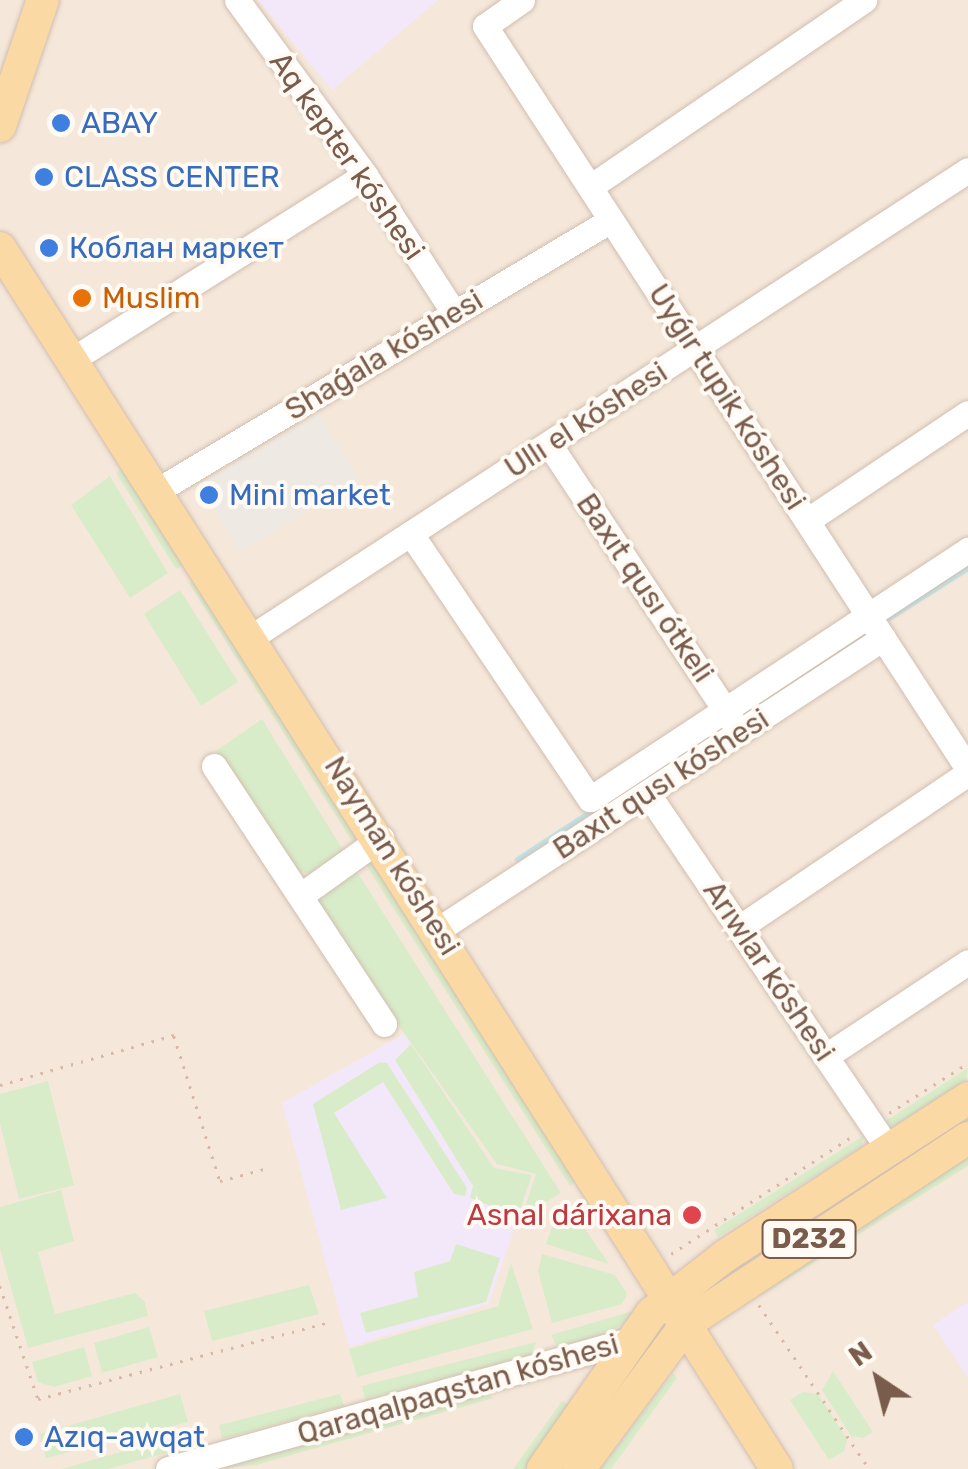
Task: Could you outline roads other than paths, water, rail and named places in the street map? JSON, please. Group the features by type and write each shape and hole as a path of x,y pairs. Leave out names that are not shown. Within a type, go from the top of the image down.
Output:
{"main road":[{"path":"0,126 43,0"},
{"name":"Nayman kóshesi","path":"0,248 253,636 777,1469"},
{"name":"Qaraqalpaqstan kóshesi","path":"543,1469 679,1310 879,1137 968,1098"},
{"name":"Qaraqalpaqstan kóshesi","path":"679,1310 968,1138"},
{"name":"Qaraqalpaqstan kóshesi","path":"579,1469 644,1350"}],"street":[{"name":"Aq kepter kóshesi","path":"237,0 366,175 454,313"},
{"name":"Uyǵır tupik kóshesi","path":"522,0 484,26 968,771"},
{"path":"590,187 864,0"},
{"name":"Ullı el kóshesi","path":"253,636 968,170"},
{"path":"73,358 366,175"},
{"name":"Shaǵala kóshesi","path":"158,490 611,220"},
{"path":"808,520 968,413"},
{"name":"Baxıt qusı ótkeli","path":"549,444 740,732"},
{"name":"Baxıt qusı kóshesi","path":"411,534 590,799 968,550"},
{"name":"Baxıt qusı kóshesi","path":"439,930 883,638"},
{"path":"214,766 384,1024"},
{"path":"740,927 968,771"},
{"name":"Arıwlar kóshesi","path":"648,794 879,1137"},
{"path":"300,896 381,838"},
{"path":"826,1056 968,962"},
{"name":"Qaraqalpaqstan kóshesi","path":"168,1469 644,1350"}],"waterway":[{"path":"889,618 968,568"},
{"path":"517,859 592,810"}],"place":[{"name":"ABAY","path":"61,123"},
{"name":"CLASS CENTER","path":"44,177"},
{"name":"Коблан маркет","path":"49,248"},
{"name":"Muslim","path":"82,298"},
{"name":"Mini market","path":"209,495"},
{"name":"Asnal dárixana","path":"692,1215"},
{"name":"Azıq-awqat","path":"24,1437"}]}
